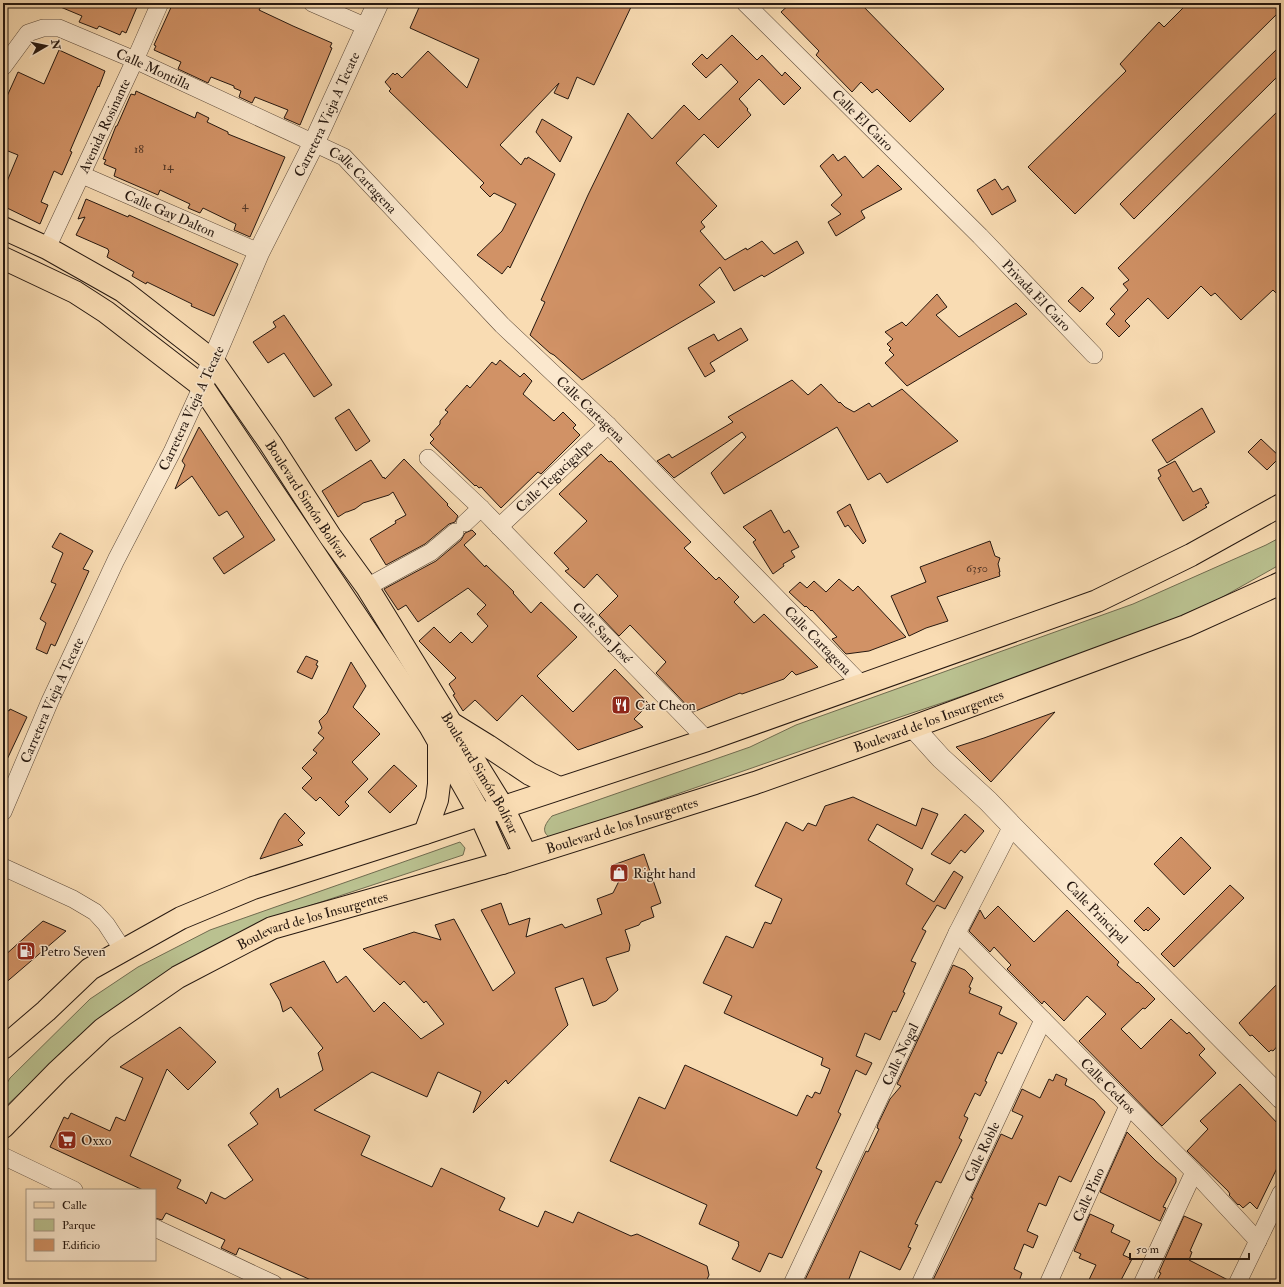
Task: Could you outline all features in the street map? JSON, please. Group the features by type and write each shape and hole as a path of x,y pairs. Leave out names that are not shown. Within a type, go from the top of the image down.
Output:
{"main road":[{"name":"Boulevard Simón Bolívar","path":"3,228 47,248 123,291 213,361 270,443 330,536 367,587 445,732 502,862"},
{"name":"Boulevard Simón Bolívar","path":"3,258 75,292 106,312 202,386 445,732 502,806 526,855"},
{"path":"3,1048 46,1011 90,969 181,918 253,888 707,740 1097,601 1192,555 1281,505"},
{"name":"Boulevard de los Insurgentes","path":"3,1127 103,1029 178,976 272,928 526,855 755,783 913,727 1186,626 1281,582"},
{"path":"425,833 437,800 445,732 488,746 530,774 559,788"}],"street":[{"name":"Avenida Rosinante","path":"47,248 82,175 160,3"},
{"path":"312,3 367,27"},
{"name":"Carretera Vieja A Tecate","path":"3,812 50,701 116,560 172,452 213,361 259,252 314,143 378,3"},
{"name":"Calle El Cairo","path":"745,3 980,236"},
{"name":"Calle Montilla","path":"3,67 28,33 43,28 59,28 135,60 314,143"},
{"name":"Calle Cartagena","path":"314,143 344,158 502,325 608,426 862,685"},
{"name":"Calle Gay Dalton","path":"82,175 259,252"},
{"name":"Privada El Cairo","path":"980,236 1094,355"},
{"name":"Calle Tegucigalpa","path":"498,526 608,426"},
{"name":"Calle San José","path":"428,458 481,508 707,740"},
{"path":"367,587 431,552 481,508"},
{"name":"Calle Principal","path":"913,727 941,758 988,801 1281,1098"},
{"name":"Calle Nogal","path":"792,1284 957,933 1012,826"},
{"path":"3,867 73,899 95,912 106,924 123,950"},
{"name":"Calle Cedros","path":"957,933 1194,1172 1258,1240"},
{"name":"Calle Roble","path":"920,1284 1043,1020"},
{"name":"Calle Pino","path":"1048,1284 1128,1106"},
{"path":"3,1156 72,1189"},
{"path":"1142,1284 1194,1172"},
{"path":"1237,1284 1281,1194"},
{"path":"156,1228 274,1284"}],"green space":[{"path":"1281,537 1281,564 1219,599 1140,634 1072,659 838,738 551,838 545,831 547,822 552,816 750,747 796,725 1133,604"},
{"path":"460,842 465,848 463,855 279,916 40,1074 3,1109 3,1090 10,1078 90,999 138,967 210,930"}],"building":[{"path":"51,3 129,3 137,7 126,33 122,31 120,35 99,26 97,29 79,22 82,16"},
{"path":"173,3 263,3 259,10 332,43 330,47 332,48 300,125 284,118 288,110 255,97 252,103 239,97 241,91 234,88 234,86 211,77 208,83 178,69 181,62 154,50 156,46 154,45"},
{"path":"421,3 622,3 631,7 594,85 577,77 568,99 554,93 559,83 500,145 521,165 525,158 527,159 528,157 555,174 510,268 508,266 502,274 477,255 502,231 516,204 494,193 490,197 480,187 484,183 389,91 391,89 385,82 393,73 395,75 397,73 402,78 428,51 467,88 479,59 410,28"},
{"path":"791,3 860,3 944,89 910,122 877,89 872,93 861,82 852,92 816,55 819,51 781,12"},
{"path":"1188,3 1281,3 1281,10 1075,214 1028,167 1126,71 1120,64 1159,22 1164,27"},
{"path":"732,35 757,60 762,55 782,76 785,72 801,88 784,105 759,79 739,99 751,115 718,148 704,134 676,163 717,206 701,222 705,227 700,231 725,260 762,241 774,254 797,241 804,253 764,277 762,275 734,291 720,267 699,285 715,302 582,380 530,335 545,302 541,300 588,195 628,113 652,139 684,105 699,120 738,82 721,64 706,78 692,64 702,54 707,59"},
{"path":"1281,45 1281,73 1134,219 1120,204"},
{"path":"59,50 105,71 70,151 72,152 62,175 54,171 41,202 48,205 40,224 3,206 3,191 18,155 3,149 3,105 18,72 44,84"},
{"path":"136,91 195,118 197,112 209,118 207,122 228,132 228,134 285,157 250,237 234,230 236,224 203,208 200,213 188,208 190,204 160,190 158,195 114,176 116,169 104,164 106,160 103,159 116,126 131,94 135,95"},
{"path":"1281,108 1281,298 1273,290 1241,320 1215,293 1211,296 1201,286 1168,319 1148,298 1125,321 1130,326 1119,337 1106,324 1115,314 1110,309 1128,290 1123,284 1129,280 1118,268"},
{"path":"542,119 572,137 560,162 536,132"},
{"path":"833,154 838,161 845,156 863,178 878,165 902,189 861,211 865,218 836,236 828,222 841,214 831,205 842,195 820,166"},
{"path":"995,179 1002,190 1008,186 1016,201 992,215 977,190"},
{"path":"86,199 128,217 129,215 238,264 214,316 132,276 134,272 107,257 109,251 108,249 76,235 85,217 78,219"},
{"path":"1082,287 1094,298 1080,312 1068,301"},
{"path":"937,294 947,307 936,315 959,337 1016,303 1027,314 907,386 885,363 894,355 889,350 891,348 887,344 893,339 885,332 902,322 906,326"},
{"path":"284,315 332,385 314,397 284,353 268,363 253,342 276,327 273,322"},
{"path":"741,328 748,340 710,363 715,371 705,377 688,348 714,334 718,341"},
{"path":"500,360 520,377 524,373 532,381 523,394 554,421 563,412 576,425 573,428 580,435 541,474 538,472 501,508 481,487 479,488 476,485 475,486 430,443 434,439 430,435 448,412 445,410 467,385 470,388 492,362 496,365"},
{"path":"792,380 808,395 821,384 839,403 840,402 854,412 869,403 872,407 902,389 958,441 887,483 880,473 868,480 837,427 724,494 711,473 746,437 742,432 674,478 657,461 669,454 672,458 733,422 728,417"},
{"path":"1202,408 1215,432 1167,463 1152,440"},
{"path":"349,409 370,441 356,451 335,418"},
{"path":"199,427 275,540 224,574 213,558 244,537 227,511 219,516 192,476 175,489 185,465 182,461"},
{"path":"1261,439 1280,457 1267,470 1248,452"},
{"path":"601,454 609,462 611,461 691,542 684,548 716,580 719,577 739,597 734,602 754,623 764,614 818,667 796,675 792,671 784,679 742,694 740,693 693,712 656,673 666,662 630,625 619,636 599,615 618,596 597,574 584,588 565,571 569,569 554,553 587,521 559,494"},
{"path":"404,459 458,516 455,522 449,524 425,544 386,565 370,539 406,515 393,492 389,495 363,503 355,509 338,517 322,491 371,460 385,479"},
{"path":"1175,461 1193,492 1201,488 1209,503 1205,505 1207,507 1183,521 1158,478 1161,476 1158,470"},
{"path":"850,504 866,541 863,544 848,525 845,527 837,512"},
{"path":"771,510 784,533 789,530 799,547 791,551 795,557 783,564 784,566 773,574 753,542 756,540 743,527"},
{"path":"472,530 476,534 464,545 485,567 486,565 514,592 513,593 531,613 541,602 577,637 537,676 573,712 615,669 649,704 634,719 643,727 578,750 522,695 497,721 475,700 463,711 453,695 455,694 449,684 456,678 419,641 434,627 450,643 461,632 472,643 488,626 477,614 486,605 468,588 418,622 406,605 398,610 384,589 436,561 461,540 465,533"},
{"path":"60,533 93,551 83,569 89,571 55,646 51,644 47,654 36,649 46,623 40,619 56,584 51,582 63,553 52,547"},
{"path":"990,541 995,556 1000,558 998,564 1000,576 937,597 948,621 926,628 909,636 891,596 926,582 920,567"},
{"path":"839,579 853,591 858,586 906,637 869,651 846,654 832,639 837,637 812,610 811,611 806,606 805,607 789,592 800,582 807,588 814,581 826,592"},
{"path":"306,656 318,661 316,665 318,666 312,679 297,672"},
{"path":"351,662 366,686 353,707 380,734 352,762 368,779 345,802 349,806 339,816 320,797 316,801 302,788 312,778 302,768 317,753 313,750 324,738 318,733 322,728 319,721 327,713"},
{"path":"3,708 9,711 10,709 27,717 3,768"},
{"path":"1055,712 991,782 956,747 984,738"},
{"path":"394,765 417,786 390,813 368,792"},
{"path":"853,797 916,826 922,808 938,814 922,849 877,824 868,840 913,869 906,884 934,902 954,871 963,877 945,909 937,905 922,929 926,931 911,961 916,963 903,992 905,993 896,1012 893,1011 880,1040 865,1033 856,1056 872,1063 866,1075 856,1070 838,1112 841,1114 816,1168 822,1171 782,1258 769,1253 760,1272 732,1259 739,1242 699,1224 707,1205 610,1161 639,1097 665,1109 685,1065 797,1116 807,1095 812,1098 815,1092 820,1094 830,1069 821,1065 823,1058 724,1013 732,996 703,983 726,936 753,948 765,922 771,924 782,899 755,886 786,822 803,831 808,823 816,826 825,806"},
{"path":"285,813 305,833 298,840 303,845 260,859 279,820"},
{"path":"965,814 984,831 965,853 961,850 950,864 931,854"},
{"path":"1181,837 1211,868 1184,895 1154,864"},
{"path":"644,854 661,903 651,907 654,917 625,930 630,945 629,951 606,958 618,990 606,1001 593,1006 583,978 555,988 568,1025 508,1084 506,1080 473,1113 481,1092 438,1072 427,1097 372,1072 314,1110 370,1136 361,1155 432,1187 441,1168 505,1198 499,1210 538,1227 545,1211 573,1223 578,1212 631,1236 637,1234 707,1266 709,1275 705,1284 320,1284 239,1248 236,1255 221,1248 225,1240 166,1213 162,1220 156,1218 156,1189 141,1189 50,1147 64,1117 68,1119 71,1113 110,1131 116,1117 125,1121 143,1078 120,1067 180,1027 216,1062 188,1090 167,1069 130,1156 181,1180 177,1188 203,1200 206,1204 211,1192 225,1199 253,1180 228,1145 258,1124 250,1113 278,1088 280,1098 323,1070 318,1053 323,1048 291,1007 283,1012 280,1001 270,984 324,961 337,983 346,976 374,1012 384,1002 421,1039 444,1024 426,1001 424,1003 404,981 400,985 363,949 414,932 441,940 435,925 454,919 493,991 515,973 481,910 501,903 509,925 530,918 526,937 562,924 565,928 602,914 597,899 613,893 619,881 613,865"},
{"path":"1230,885 1244,898 1174,967 1161,954"},
{"path":"998,906 1034,942 1067,910 1119,962 1117,965 1137,983 1138,982 1155,999 1121,1029 1141,1049 1171,1019 1187,1034 1189,1032 1205,1049 1199,1055 1216,1073 1162,1126 1079,1041 1106,1014 1087,996 1064,1021 1044,1001 1042,1004 1007,969 1011,965 994,947 990,952 969,931 980,910 985,919"},
{"path":"1148,907 1160,919 1148,931 1146,929 1144,931 1134,921"},
{"name":"Petro Seven","path":"43,921 66,931 3,985 3,957"},
{"path":"953,965 965,970 973,978 969,987 971,988 969,993 1002,1007 999,1014 1017,1023 1002,1054 998,1052 980,1096 975,1093 964,1116 968,1118 959,1138 962,1140 941,1183 936,1181 915,1224 918,1225 908,1247 911,1248 900,1270 860,1251 847,1284 803,1284 866,1151 868,1152 879,1129 877,1128 878,1124 890,1099 901,1086 897,1084"},
{"path":"1281,980 1281,1042 1273,1051 1271,1050 1269,1052 1252,1035 1250,1036 1239,1023"},
{"path":"1056,1074 1067,1079 1065,1085 1094,1100 1105,1112 1071,1182 1059,1176 1046,1206 1039,1203 1027,1231 1038,1236 1033,1248 1024,1244 1014,1269 1022,1273 1018,1284 931,1284 973,1198 971,1198 1001,1134 1012,1139 1023,1116 1012,1111 1022,1089 1040,1098 1049,1079 1053,1081"},
{"path":"1240,1084 1281,1127 1281,1160 1257,1209 1250,1202 1243,1208 1239,1204 1238,1205 1229,1195 1230,1194 1228,1191 1187,1151 1208,1129 1200,1121"},
{"path":"1127,1132 1156,1161 1176,1178 1176,1182 1163,1207 1166,1208 1160,1221 1100,1192"},
{"path":"1090,1214 1114,1225 1111,1232 1130,1241 1123,1255 1132,1259 1119,1284 1087,1284 1096,1265 1079,1258 1081,1254 1074,1251"},
{"path":"1184,1216 1202,1224 1190,1251 1192,1252 1189,1260 1228,1280 1227,1284 1155,1284 1161,1273 1159,1272"}],"place":[{"name":"Cat Cheon","path":"621,705"},
{"name":"Right hand","path":"619,873"},
{"name":"Petro Seven","path":"26,951"},
{"name":"Oxxo","path":"67,1140"}]}
